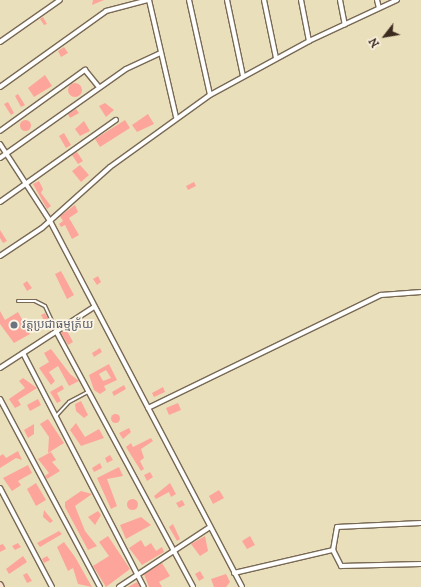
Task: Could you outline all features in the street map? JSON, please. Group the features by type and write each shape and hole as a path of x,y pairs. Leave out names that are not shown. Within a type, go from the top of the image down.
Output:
{"street":[{"path":"0,42 60,0"},
{"path":"0,87 106,10 149,0 176,117"},
{"path":"189,0 210,95"},
{"path":"227,0 243,76"},
{"path":"264,0 276,58"},
{"path":"301,0 309,41"},
{"path":"340,0 345,25"},
{"path":"377,0 379,8"},
{"path":"0,256 50,221 110,167 176,117 210,95 309,41 397,0"},
{"path":"0,158 99,87 160,53"},
{"path":"0,131 85,70 99,87"},
{"path":"0,202 116,120"},
{"path":"0,144 50,221 242,587"},
{"path":"148,408 381,295 421,292"},
{"path":"0,368 94,307"},
{"path":"56,331 192,587"},
{"path":"23,353 144,587"},
{"path":"0,399 100,587"},
{"path":"0,488 52,587"},
{"path":"421,523 337,527 333,550 341,566 421,564"},
{"path":"118,587 210,527"},
{"path":"234,572 333,550"}],"lane":[{"path":"18,301 35,301 44,306 56,331"},
{"path":"56,416 69,402 89,392"}],"building":[{"path":"93,0 104,0 92,5"},
{"path":"43,17 47,24 44,25 40,19"},
{"path":"64,47 68,53 61,57 58,51"},
{"path":"45,75 52,86 34,97 28,88"},
{"path":"75,83 80,85 82,90 80,95 75,97 70,95 68,90 70,85"},
{"path":"18,94 25,105 21,107 15,96"},
{"path":"8,102 14,113 11,115 4,104"},
{"path":"105,103 114,110 106,117 99,106"},
{"path":"76,109 79,113 70,118 68,114"},
{"path":"148,114 154,124 137,132 132,125"},
{"path":"25,119 29,121 31,125 29,129 25,131 21,129 19,125 21,121"},
{"path":"125,120 130,128 100,147 95,139"},
{"path":"84,121 90,131 80,136 75,129"},
{"path":"64,133 71,145 66,148 59,136"},
{"path":"77,152 83,161 78,164 72,155"},
{"path":"80,165 89,175 81,182 72,171"},
{"path":"39,181 43,189 41,193 51,206 47,209 33,184"},
{"path":"194,182 196,186 188,190 186,186"},
{"path":"75,205 78,212 69,218 79,235 72,239 65,225 61,227 59,224 63,221 60,216"},
{"path":"0,230 7,241 3,243 0,238"},
{"path":"61,271 74,295 67,299 55,274"},
{"path":"98,276 101,282 97,285 93,279"},
{"path":"27,281 32,288 27,291 23,284"},
{"path":"0,311 5,320 18,312 30,334 14,343 0,324"},
{"path":"45,313 49,320 45,322 41,315"},
{"path":"66,329 73,342 68,345 61,333"},
{"path":"100,348 102,352 94,357 92,353"},
{"path":"51,349 70,374 79,381 69,386 58,366 49,372 55,381 51,385 39,368 49,362 44,353"},
{"path":"109,364 117,380 104,386 106,390 100,394 94,390 89,375","holes":["106,370 111,378 103,381 99,374"]},
{"path":"23,378 37,388 18,400 21,405 15,408 9,399 25,388 19,381"},
{"path":"62,385 64,389 57,393 61,401 57,403 50,392"},
{"path":"124,385 126,389 114,396 112,392"},
{"path":"163,387 165,392 154,397 152,393"},
{"path":"38,399 41,405 30,411 27,405"},
{"path":"81,401 88,415 84,418 76,411 75,404"},
{"path":"178,403 181,410 169,415 166,408"},
{"path":"115,413 120,418 115,423 110,418"},
{"path":"48,419 64,443 48,453 49,437 40,424"},
{"path":"76,423 85,437 99,429 104,438 81,446 70,430"},
{"path":"34,424 34,434 28,438 24,430"},
{"path":"129,428 131,432 123,439 119,433"},
{"path":"151,438 153,441 141,449 144,458 140,461 144,469 141,471 126,447 131,443 133,447"},
{"path":"18,451 22,460 16,458 0,468 0,456 3,454 6,458"},
{"path":"51,452 56,460 52,462 60,471 47,479 45,476 49,473 38,459"},
{"path":"110,455 113,460 107,463 105,458"},
{"path":"100,463 102,468 94,472 92,468"},
{"path":"28,465 32,473 18,481 21,485 12,491 3,478"},
{"path":"119,467 123,476 107,479 117,506 111,509 97,478"},
{"path":"150,472 153,477 147,481 144,475"},
{"path":"36,483 46,500 36,506 27,489"},
{"path":"170,483 176,494 171,497 169,492 156,499 154,496"},
{"path":"219,490 224,498 213,504 209,496"},
{"path":"81,491 92,494 75,506 85,531 97,546 88,550 65,507 65,502"},
{"path":"132,498 136,500 138,504 136,508 132,510 128,508 126,504 128,500"},
{"path":"182,500 185,505 179,508 176,503"},
{"path":"44,510 53,521 50,523 43,517"},
{"path":"98,511 101,515 95,525 88,517"},
{"path":"141,517 151,525 126,539 120,525"},
{"path":"173,524 180,539 177,541 169,527"},
{"path":"59,531 62,534 40,547 37,543"},
{"path":"108,536 130,569 106,587 93,566 109,556 99,542"},
{"path":"205,536 208,551 200,556 191,544"},
{"path":"250,536 255,545 247,549 242,541"},
{"path":"141,540 145,547 151,543 156,551 162,547 164,552 142,565 129,548"},
{"path":"64,542 75,557 92,587 78,584 73,568 68,571 57,547"},
{"path":"18,543 21,547 15,550 12,546"},
{"path":"3,544 6,549 0,552 0,545"},
{"path":"23,556 27,562 9,574 6,569"},
{"path":"47,556 50,560 44,563 42,559"},
{"path":"162,563 170,576 159,582 162,587 149,587 144,574"},
{"path":"200,571 204,578 199,581 195,574"},
{"path":"27,573 32,581 27,583 23,575"},
{"path":"226,574 230,582 226,587 214,587 211,579"},
{"path":"137,582 140,587 128,587"}],"place":[{"name":"វត្តប្រជាធម្មត្រ័យ","path":"14,325"}]}
